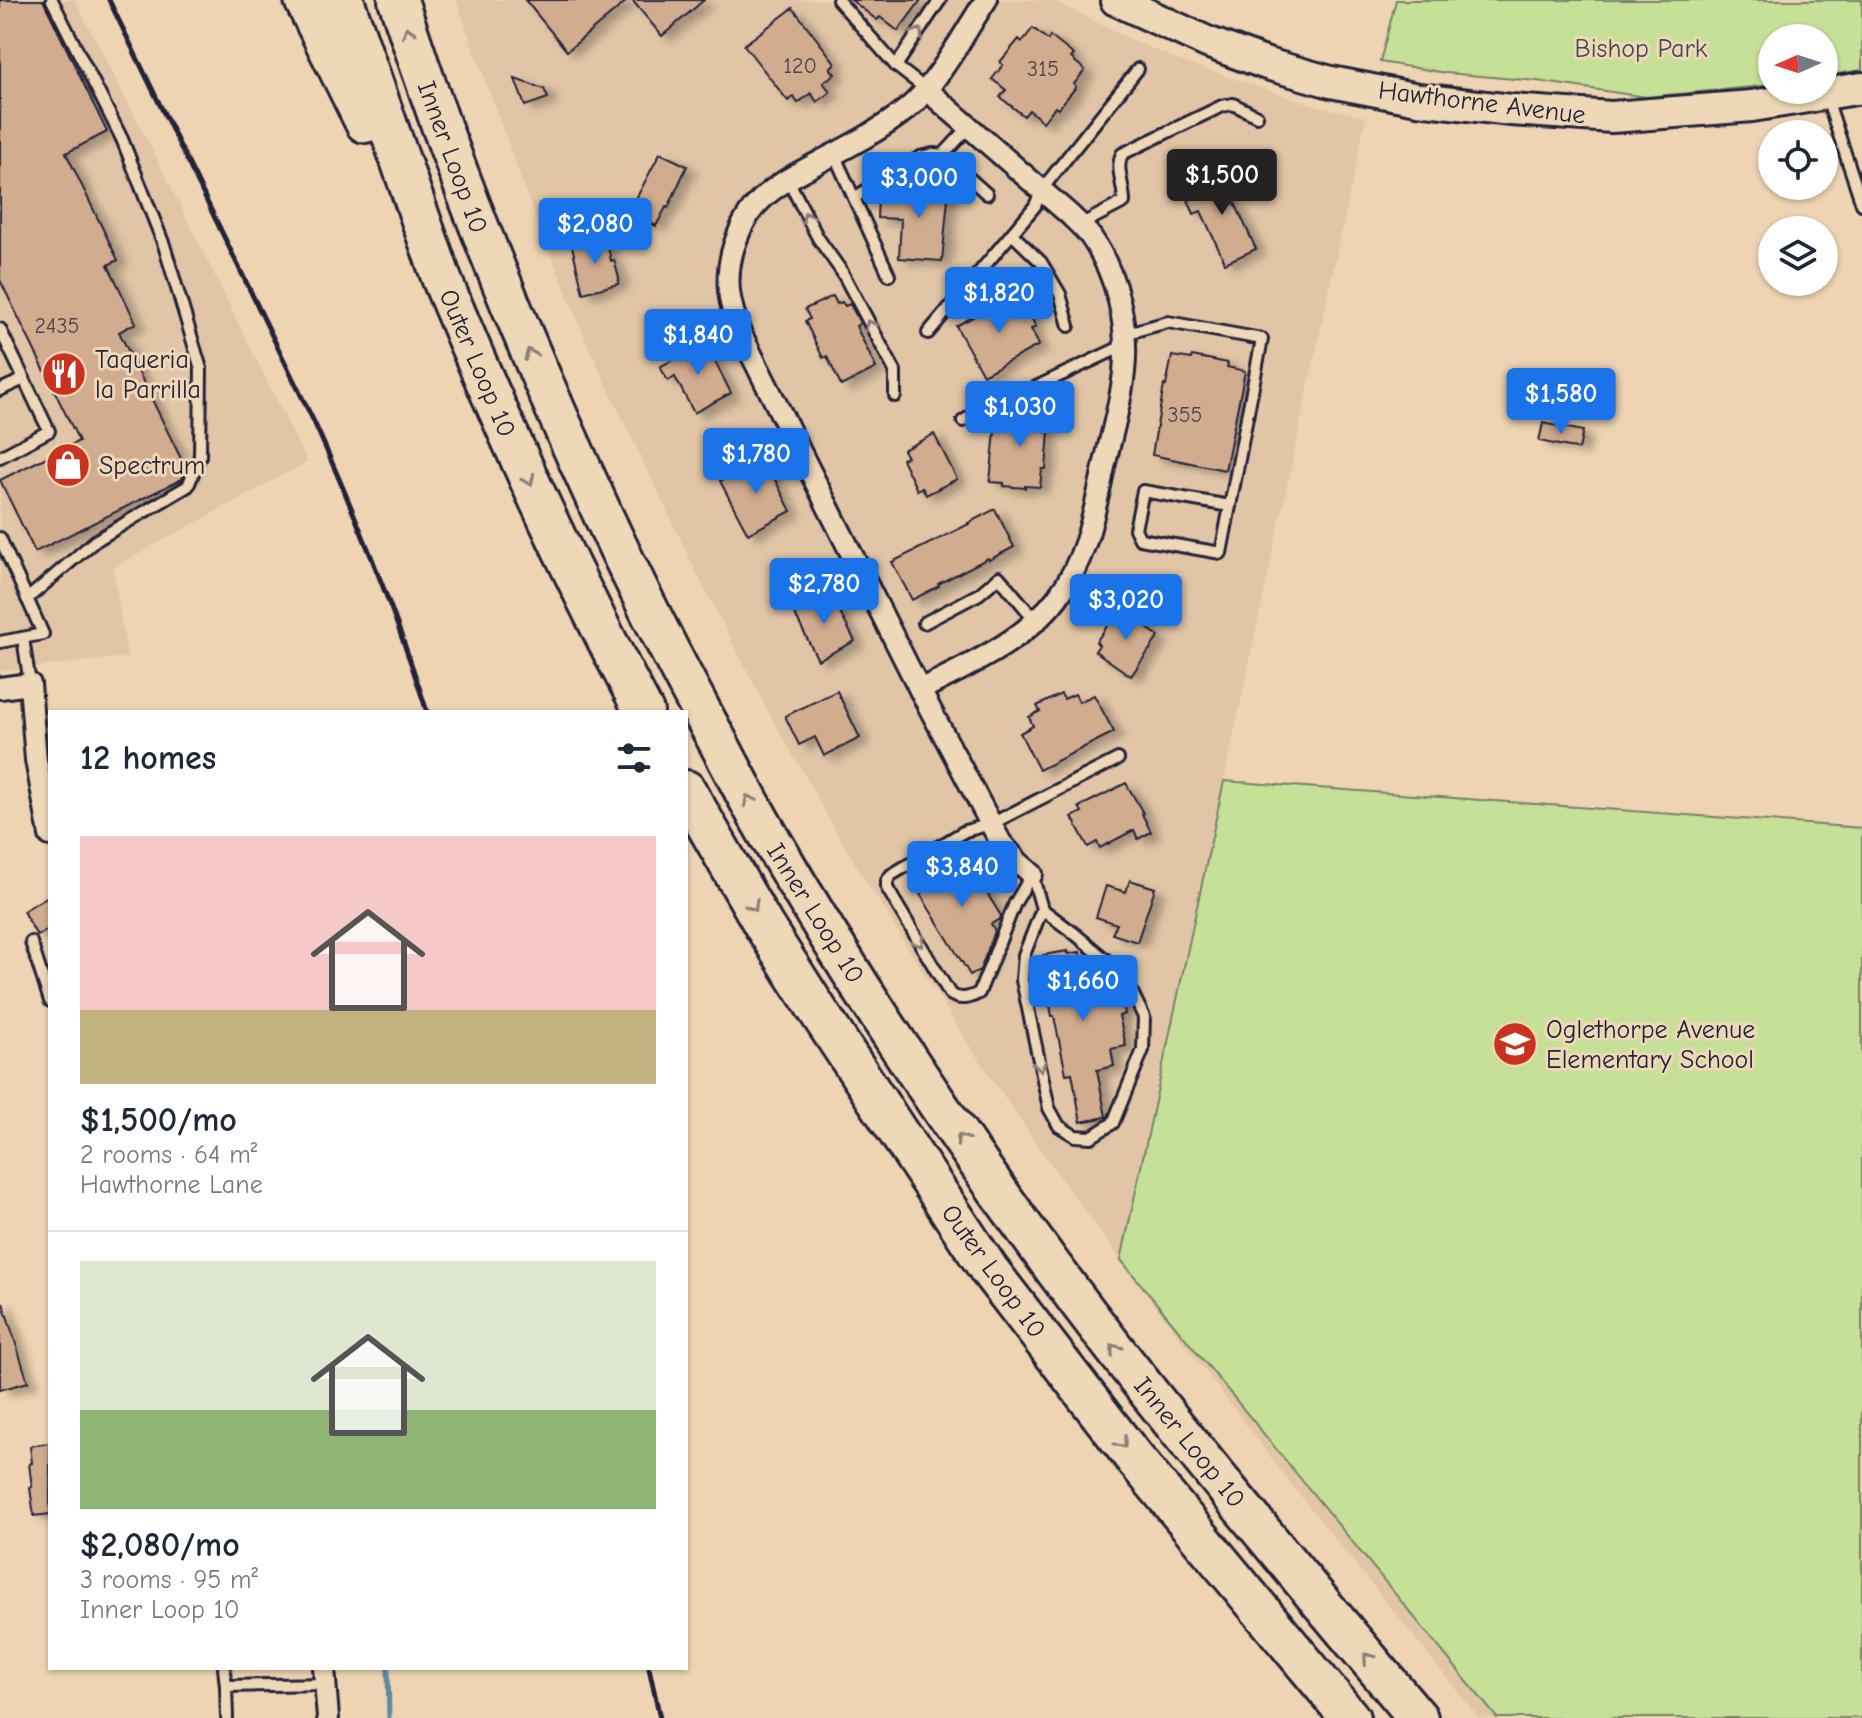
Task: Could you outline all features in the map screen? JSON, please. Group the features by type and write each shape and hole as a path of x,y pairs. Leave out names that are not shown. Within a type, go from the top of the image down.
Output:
{"highway":[{"path":"304,0 442,280"},
{"name":"Outer Loop 10","path":"344,0 442,280 495,406 605,639 643,710"},
{"name":"Inner Loop 10","path":"398,0 481,236 531,357 661,636 765,830 903,1053 1028,1234 1151,1394 1418,1718"},
{"name":"Outer Loop 10","path":"688,793 764,926 989,1270 1134,1458 1350,1718"}],"main road":[{"name":"Hawthorne Avenue","path":"1116,0 1207,42 1267,64 1331,82 1418,99 1612,117 1764,104"},
{"name":"Hawthorne Avenue","path":"1838,92 1862,88"}],"street":[{"path":"986,0 927,90 907,109 788,180 758,202 745,219 735,241 727,284 739,330 920,690 1001,843 1032,874"},
{"path":"920,690 988,655 1036,621 1070,579 1092,524 1124,372 1122,315 1115,285 1090,237 1042,189 927,90"},
{"path":"0,688 30,684 36,760 48,824"},
{"path":"325,1676 328,1718"}],"lane":[{"path":"27,599 95,541 188,486 200,456 201,369 164,245 122,139 52,0"},
{"path":"838,0 896,66 927,90"},
{"path":"896,66 940,0"},
{"path":"928,333 1035,206 1042,189 1138,69"},
{"path":"1080,225 1124,202 1118,168 1122,154 1222,106 1233,104 1257,116"},
{"path":"1829,104 1862,204"},
{"path":"943,155 969,127"},
{"path":"834,154 889,275"},
{"path":"854,198 920,157 933,154 943,155 987,194"},
{"path":"788,180 895,371 895,396"},
{"path":"1012,234 1041,262 1060,294 1069,326"},
{"path":"963,421 1003,396 1017,396 1124,340 1168,322 1262,339 1221,553 1140,539 1135,529 1143,491 1230,506"},
{"path":"0,457 49,431 1,336"},
{"path":"0,390 24,379"},
{"path":"0,538 43,634 0,642"},
{"path":"924,623 979,594 999,577 1036,621"},
{"path":"23,638 30,684"},
{"path":"1032,874 1015,903 979,993 957,999 950,994 887,888 891,875 965,831 991,824 1118,759"},
{"path":"1032,874 1042,909 1123,974 1144,1017 1143,1050 1113,1123 1091,1137 1075,1136 1059,1126 1049,1108 1022,980 1024,955 1042,909"},
{"path":"31,942 48,995"},
{"path":"224,1670 227,1718"},
{"path":"226,1686 325,1676"}],"shaded area":[{"path":"0,0 75,0 307,462 113,568 127,657 0,671"},
{"path":"456,0 1052,0 1181,61 1279,94 1366,117 1224,780 1862,828 1862,1718 1479,1718 1288,1480 1042,1152 973,1051 848,852 768,711 697,574 589,348 528,198"}],"green space":[{"name":"Bishop Park","path":"1396,0 1862,0 1862,70 1838,74 1838,24 1758,24 1758,86 1646,97 1380,62"},
{"name":"Oglethorpe Avenue Elementary School","path":"1224,781 1862,828 1862,1718 1497,1718 1121,1260"}],"building":[{"path":"0,0 43,0 107,132 66,153 118,260 108,265 136,323 119,332 186,469 182,479 35,552 0,480 79,441 0,280"},
{"path":"525,0 628,0 567,51"},
{"path":"632,0 704,0 662,36"},
{"path":"851,0 921,0 898,31"},
{"path":"793,8 835,63 830,68 835,74 823,82 830,92 817,102 811,93 798,103 793,96 788,101 744,45"},
{"path":"1033,28 1048,40 1050,36 1074,55 1071,58 1085,70 1074,84 1076,87 1043,122 1029,110 1024,116 1000,97 1006,90 992,79 1003,65 1000,62"},
{"path":"515,79 544,89 548,98 525,106"},
{"path":"660,153 687,166 656,226 629,212"},
{"path":"1222,175 1256,249 1225,263 1201,211 1194,214 1188,200 1195,197 1189,184 1206,176 1209,181"},
{"path":"913,182 940,183 940,188 949,188 942,261 899,258 901,219 877,218 878,196 902,198 903,185 913,185"},
{"path":"606,238 619,278 618,284 583,293 572,246"},
{"path":"833,296 837,304 850,304 860,323 856,326 876,368 841,386 805,321 810,319 805,309"},
{"path":"1011,296 1019,311 1026,307 1036,327 1031,329 1039,345 983,375 956,326"},
{"path":"705,342 731,393 694,413 675,377 668,381 660,367"},
{"path":"1172,356 1191,359 1192,356 1228,363 1227,367 1245,371 1225,470 1152,455"},
{"path":"997,410 1047,415 1046,469 1042,469 1040,487 1004,486 1004,483 990,482"},
{"path":"1543,423 1583,431 1579,449 1539,441"},
{"path":"934,434 957,479 926,495 922,487 917,490 902,459 907,457 903,450"},
{"path":"764,458 791,511 748,534 720,481"},
{"path":"995,509 1014,547 912,600 892,562"},
{"path":"830,592 843,612 840,613 855,641 818,660 793,611"},
{"path":"1122,611 1135,621 1137,617 1159,636 1131,676 1095,651 1099,645 1096,642 1115,615 1118,617"},
{"path":"837,691 860,738 824,756 815,737 799,745 785,716"},
{"path":"1061,694 1064,699 1075,694 1079,702 1094,695 1114,732 1039,770 1020,733 1033,726 1029,717 1040,711 1037,706"},
{"path":"1126,783 1151,832 1138,839 1134,830 1100,848 1097,842 1088,847 1072,817 1082,812 1079,807"},
{"path":"949,850 955,859 963,854 1001,916 991,924 995,931 980,970 970,975 920,894 928,887 924,878 943,867 937,857"},
{"path":"1130,880 1155,888 1137,942 1112,934 1117,924 1096,917 1106,886 1126,892"},
{"path":"48,896 48,929 37,936 23,911"},
{"path":"1068,951 1068,954 1080,952 1082,966 1094,964 1096,975 1108,973 1111,989 1120,987 1125,1014 1119,1016 1126,1046 1111,1049 1114,1066 1097,1070 1106,1117 1081,1122 1072,1073 1066,1074 1054,1016 1049,1000 1041,1002 1034,966 1045,964 1043,955"},
{"path":"0,1303 3,1303 28,1382 0,1390"},
{"path":"48,1443 48,1514 34,1516 30,1446"}],"waterway":[{"path":"388,1670 389,1718"}],"railway":[{"path":"109,0 315,424 375,566 426,710"},
{"path":"649,1670 660,1718"}],"place":[{"name":"Taqueria la Parrilla","path":"64,374"},
{"name":"Spectrum","path":"68,465"},
{"name":"Oglethorpe Avenue Elementary School","path":"1515,1044"}]}
